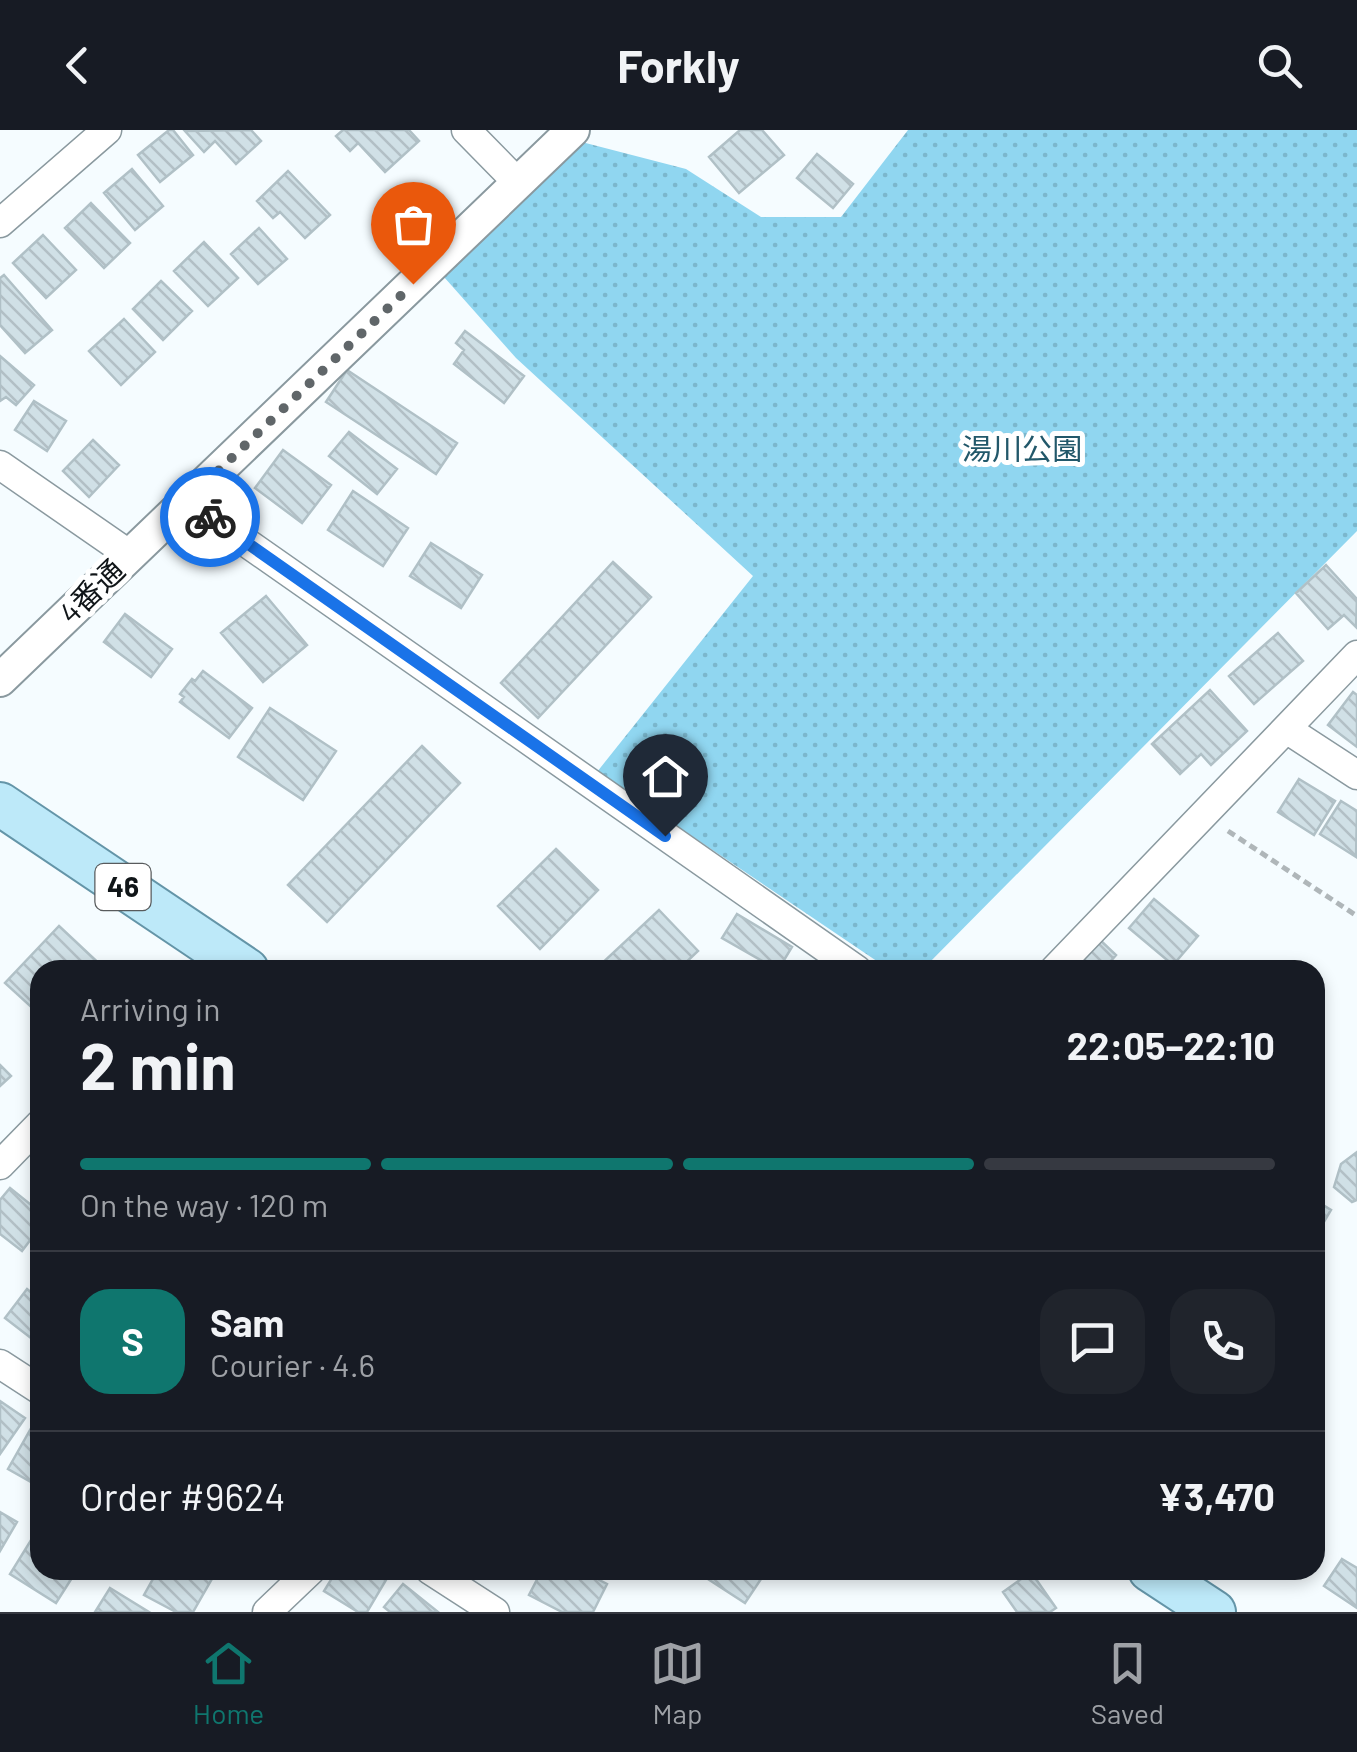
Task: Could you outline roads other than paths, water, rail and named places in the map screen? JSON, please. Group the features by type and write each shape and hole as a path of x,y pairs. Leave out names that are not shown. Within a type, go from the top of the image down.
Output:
{"main road":[{"name":"46","path":"0,804 214,960"},
{"path":"1165,1580 1214,1612"}],"street":[{"path":"0,223 107,130"},
{"path":"466,130 518,183"},
{"name":"4番通","path":"0,680 573,130"},
{"path":"0,465 130,556"},
{"path":"187,501 843,960"},
{"path":"1064,960 1357,655"},
{"path":"1288,730 1357,775"},
{"path":"0,1164 30,1134"},
{"path":"0,1364 30,1384"},
{"path":"267,1612 301,1580"},
{"path":"445,1580 495,1612"}],"park label":[{"name":"湯川公園","path":"1022,450"}]}
